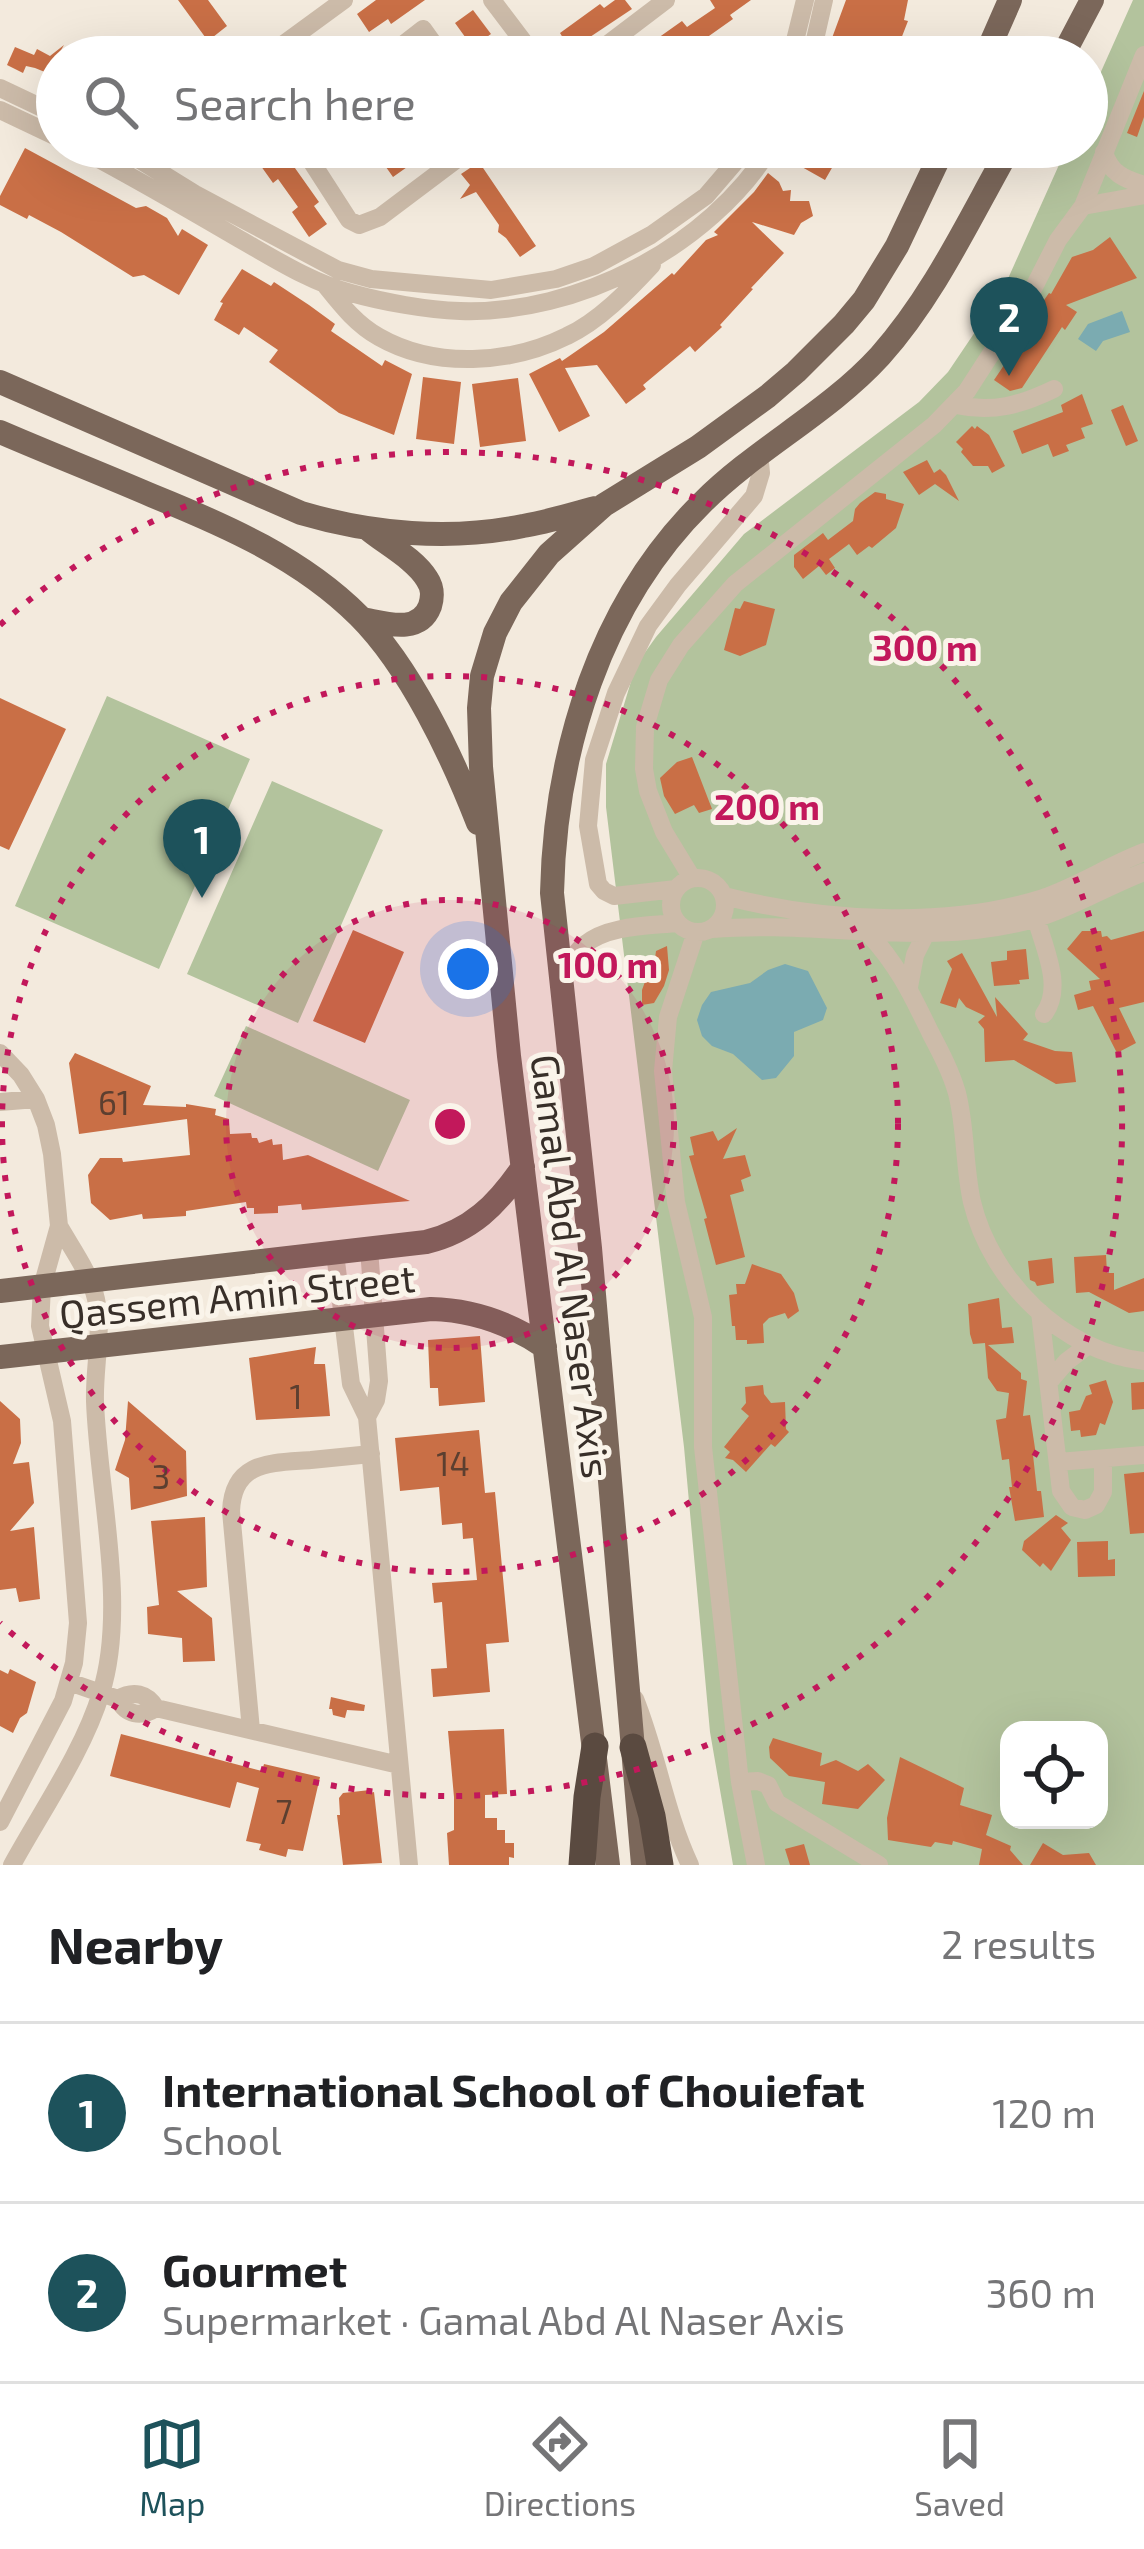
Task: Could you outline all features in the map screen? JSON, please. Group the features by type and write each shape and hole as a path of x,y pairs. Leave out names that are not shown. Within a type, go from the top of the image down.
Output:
{"highway":[{"path":"582,1865 596,1746"},
{"path":"632,1747 652,1816 682,1861"}],"main road":[{"path":"994,36 1010,0"},
{"path":"1073,36 1092,0"},
{"name":"Gamal Abd Al Naser Axis","path":"608,1865 488,851 479,708 487,655 511,602 561,542 604,506 768,396 836,334 864,300 897,246 934,168"},
{"name":"Gamal Abd Al Naser Axis","path":"643,1865 590,1248 552,893 553,846 568,752 601,650 673,535 759,453 855,380 897,336 931,289 998,168"},
{"path":"0,382 301,513 368,529 468,533 521,527 604,506"},
{"path":"0,433 253,539 325,586 362,619 395,661 460,782 488,851"},
{"path":"362,619 415,623 424,618 432,598 425,574 368,529"},
{"name":"Qassem Amin Street","path":"0,1292 425,1242 467,1227 490,1209 523,1167"},
{"name":"Qassem Amin Street","path":"0,1357 431,1309 466,1312 516,1328 545,1346"}],"street":[{"path":"295,36 344,0"},
{"path":"493,0 520,36"},
{"path":"619,36 666,0"},
{"path":"796,36 805,0"},
{"path":"816,36 824,0"},
{"path":"1108,142 1144,56"},
{"path":"0,88 36,105"},
{"path":"0,110 36,127"},
{"path":"1108,162 1118,175 1144,184"},
{"path":"149,168 322,283 418,307 462,311 545,302 613,280 663,254 701,226 756,168"},
{"path":"151,168 338,270 371,279 491,290 556,279 594,266 651,235 706,196 730,168"},
{"path":"316,168 350,220 359,225 380,218 445,168"},
{"path":"684,884 644,769 645,727 659,680 681,645 735,584 956,405 1033,289 1082,206 1097,168"},
{"path":"1082,206 1144,195"},
{"path":"322,283 351,316 380,337 405,348 467,360 518,354 571,335 663,254"},
{"path":"956,405 1006,408 1054,389"},
{"path":"756,1865 740,1782 703,1448 703,1317 676,1202 663,1071 668,1017 695,928 723,914 724,896 708,879 620,896 608,894 598,884 589,836 590,779 602,730 629,664 648,626 754,496 760,482 759,453"},
{"path":"724,896 841,916 950,914 1044,897 1144,852"},
{"path":"560,976 588,941 623,929 757,926 868,934 977,930 1036,918 1144,872"},
{"path":"684,884 671,907 695,928"},
{"path":"620,896 623,929"},
{"path":"1036,918 1054,986 1044,1014"},
{"path":"868,934 896,964 952,1078 971,1200 998,1262 1040,1312 1087,1346 1144,1361"},
{"path":"909,987 912,965 926,934"},
{"path":"0,1053 36,1099 50,1139 59,1226 42,1287 40,1326 62,1421 78,1603 77,1643 56,1720 0,1822"},
{"path":"0,1102 36,1099"},
{"path":"59,1226 91,1281 97,1307 96,1420 112,1620 110,1657 123,1700"},
{"path":"367,1417 376,1400 380,1372 369,1249"},
{"path":"335,1253 350,1372 355,1396 367,1417 409,1865"},
{"path":"1040,1312 1058,1462 1064,1497 1072,1507 1085,1510 1100,1498 1103,1459"},
{"path":"1049,1382 1087,1346"},
{"path":"251,1730 232,1510 236,1487 251,1470 266,1464 371,1454"},
{"path":"1058,1462 1144,1455"},
{"path":"627,1680 655,1755 682,1861"},
{"path":"69,1682 123,1700 145,1714 156,1708 399,1765"},
{"path":"12,1865 82,1738 123,1700"},
{"path":"740,1782 768,1785 777,1803 879,1865"},
{"path":"748,1829 771,1814 777,1803"}],"green space":[{"path":"1133,0 1144,0 1144,1865 733,1865 710,1732 684,1447 606,807 606,764 636,665 744,534 919,402 948,372 1002,292 1058,168 1108,168 1108,56"},
{"path":"107,696 250,759 159,969 15,906"},
{"path":"272,781 383,830 298,1023 187,974"},
{"path":"246,1026 410,1100 378,1171 214,1096"}],"water":[{"path":"1122,311 1130,332 1103,341 1096,351 1078,339 1088,324"},
{"path":"785,964 808,971 827,1008 823,1020 794,1032 794,1056 776,1078 762,1080 733,1054 712,1046 702,1036 697,1020 711,992 750,983"}],"building":[{"path":"178,0 208,0 227,26 214,36 204,36"},
{"path":"376,0 425,0 391,24 388,19 369,32 357,14"},
{"path":"625,0 632,9 592,36 562,36 600,4 604,8"},
{"path":"710,0 751,0 709,36 661,36 682,21 687,27 715,8"},
{"path":"846,0 908,0 902,36 833,36"},
{"path":"473,10 491,34 464,36 455,23"},
{"path":"15,47 34,55 36,51 36,68 26,66 23,73 7,65"},
{"path":"1144,91 1144,117 1137,137 1127,133"},
{"path":"25,148 36,154 36,168 62,168 136,208 146,206 167,218 178,236 182,229 208,245 179,295 144,275 133,277 61,232 0,205 0,196"},
{"path":"262,168 295,168 319,202 314,206 327,224 309,237 292,212 298,207 278,179 273,183"},
{"path":"483,168 536,246 520,257 498,232 499,225 476,192 460,199 470,185 461,174"},
{"path":"804,168 832,168 825,180"},
{"path":"768,173 783,191 791,190 790,201 809,201 813,216 794,235 752,222 784,253 722,327 695,352 690,346 626,404 597,365 565,368 590,416 559,432 529,374 562,361 674,275 706,240 718,235 714,232"},
{"path":"1110,237 1137,278 1066,305 1077,312 1022,388 1010,391 994,380 1072,257"},
{"path":"242,269 271,286 274,282 309,305 335,324 331,331 382,366 385,360 412,374 394,435 339,413 269,362 278,350 244,327 239,335 214,320"},
{"path":"423,377 461,382 454,444 416,439"},
{"path":"518,378 526,441 480,447 472,384"},
{"path":"1082,394 1093,424 1081,428 1085,438 1066,445 1069,451 1053,457 1048,444 1022,454 1013,431 1063,412 1061,405"},
{"path":"1123,405 1138,441 1126,446 1111,410"},
{"path":"972,426 989,435 1005,466 992,473 988,466 973,466 961,452 956,442"},
{"path":"927,460 934,473 940,469 946,475 959,501 935,484 919,495 903,472"},
{"path":"875,492 904,504 896,528 857,555 849,544 829,559 835,568 826,575 819,566 803,579 794,567 794,555 823,533 828,540 853,521 855,509"},
{"path":"744,601 775,609 766,645 740,656 724,650 735,608 740,609"},
{"path":"0,698 66,729 9,850 0,846"},
{"path":"692,757 712,809 699,813 694,805 675,814 660,778 677,762"},
{"path":"353,930 404,952 365,1043 313,1021"},
{"path":"1082,931 1101,931 1102,937 1111,940 1144,931 1144,1002 1119,1008 1136,1043 1117,1053 1093,1006 1078,1010 1074,995 1091,990 1089,981 1100,979 1067,949"},
{"path":"667,946 669,970 664,986 654,1003 642,1005 642,990 653,973 656,951"},
{"path":"1026,949 1029,979 994,986 991,962 1007,960 1007,951"},
{"path":"962,953 997,1017 995,997 1028,1034 1023,1040 1072,1052 1076,1082 1056,1084 1014,1060 985,1062 984,1029 978,1022 985,1016 959,998 956,1008 940,1003 952,969 947,961"},
{"path":"75,1053 151,1086 143,1105 216,1109 215,1115 229,1119 230,1134 251,1133 259,1143 272,1139 273,1145 282,1144 283,1160 308,1155 410,1201 302,1210 301,1204 278,1206 278,1213 254,1214 246,1202 186,1211 186,1216 143,1219 142,1214 110,1220 91,1203 88,1175 100,1158 122,1158 123,1162 190,1155 187,1119 79,1134 69,1063"},
{"path":"737,1128 723,1159 745,1155 751,1176 741,1180 744,1191 730,1195 745,1257 716,1265 689,1156 694,1155 690,1137 713,1131 718,1141"},
{"path":"1106,1255 1107,1273 1114,1273 1114,1290 1144,1278 1144,1311 1129,1313 1089,1292 1076,1293 1074,1257"},
{"path":"1052,1258 1054,1283 1037,1286 1030,1280 1028,1261"},
{"path":"752,1264 781,1274 799,1311 788,1319 785,1313 769,1318 763,1324 764,1343 747,1344 747,1340 736,1340 729,1295 737,1294 736,1284 745,1284"},
{"path":"999,1298 1002,1328 1012,1327 1014,1343 988,1345 1027,1381 1023,1416 1030,1415 1044,1517 1015,1521 1009,1459 1002,1460 996,1420 1006,1418 1009,1393 997,1391 988,1378 985,1343 973,1344 970,1334 968,1304"},
{"path":"480,1336 485,1402 439,1406 438,1388 430,1388 428,1340"},
{"path":"316,1347 314,1364 325,1364 330,1416 256,1420 249,1358"},
{"path":"1106,1380 1113,1402 1105,1425 1100,1423 1096,1435 1081,1437 1080,1430 1071,1431 1069,1412 1080,1410 1092,1394 1089,1385"},
{"path":"1144,1382 1144,1409 1132,1410 1131,1383"},
{"path":"763,1385 771,1403 785,1402 789,1432 746,1472 725,1458 730,1452 724,1447 749,1416 741,1409 746,1403 745,1387"},
{"path":"0,1401 20,1419 21,1443 13,1464 29,1462 34,1503 10,1531 34,1527 40,1599 19,1602 16,1588 0,1590"},
{"path":"128,1401 186,1451 187,1496 131,1510 129,1478 115,1470 125,1440"},
{"path":"479,1430 485,1493 495,1492 509,1642 486,1644 490,1692 433,1697 431,1669 447,1668 442,1602 434,1603 432,1583 477,1580 473,1538 463,1539 462,1523 442,1525 439,1487 400,1491 395,1438"},
{"path":"1144,1472 1144,1533 1130,1534 1124,1474"},
{"path":"1056,1515 1068,1523 1061,1528 1071,1540 1051,1571 1022,1550 1024,1541"},
{"path":"205,1517 207,1587 177,1591 212,1618 215,1661 183,1662 182,1638 148,1634 147,1607 159,1605 151,1521"},
{"path":"1108,1541 1108,1560 1115,1559 1115,1576 1078,1577 1077,1542"},
{"path":"10,1669 36,1682 27,1713 13,1733 0,1726 0,1670 8,1674"},
{"path":"331,1697 365,1705 364,1711 347,1710 345,1718 333,1715"},
{"path":"504,1729 507,1794 485,1795 485,1818 497,1818 497,1830 505,1830 505,1843 514,1843 514,1858 509,1857 509,1865 449,1865 447,1833 454,1830 454,1797 448,1731"},
{"path":"121,1734 262,1771 264,1764 320,1777 303,1851 288,1849 286,1857 246,1841 259,1788 237,1782 230,1808 110,1776"},
{"path":"773,1738 822,1753 820,1766 836,1760 858,1771 868,1764 885,1780 858,1809 822,1804 825,1782 789,1776 770,1758"},
{"path":"900,1757 964,1788 960,1805 992,1815 986,1835 1011,1846 1023,1865 979,1865 982,1849 953,1841 952,1845 935,1842 931,1847 888,1840 887,1818"},
{"path":"374,1792 382,1863 343,1865 339,1798 343,1793"},
{"path":"1043,1843 1063,1855 1089,1853 1096,1865 1030,1865"},
{"path":"804,1844 810,1865 790,1865 785,1849"}],"place":[{"name":"Gourmet","path":"1009,376"},
{"name":"International School of Chouiefat","path":"202,898"}]}
